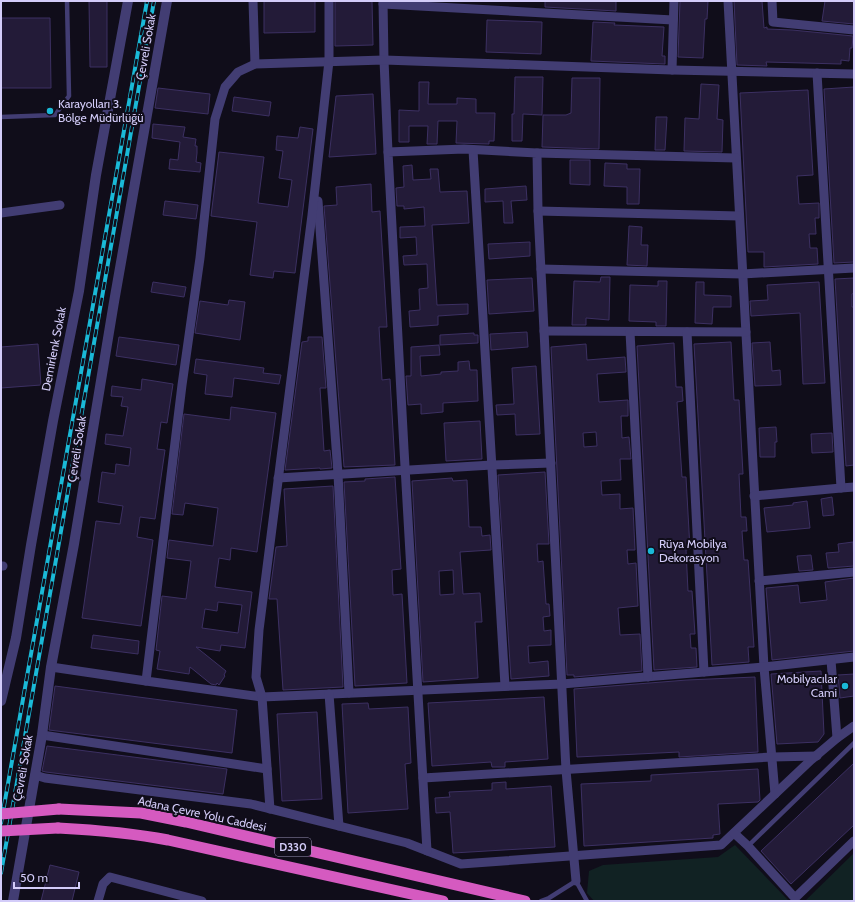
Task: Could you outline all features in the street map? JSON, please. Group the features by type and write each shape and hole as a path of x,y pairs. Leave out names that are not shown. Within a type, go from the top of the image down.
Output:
{"highway":[{"name":"Adana Çevre Yolu Caddesi","path":"1,814 59,809 141,813 178,820 525,901"},
{"name":"D330","path":"1,831 58,828 138,834 443,901"},
{"path":"393,890 419,901"}],"street":[{"name":"Demirlenk Sokak","path":"1,701 16,638 32,537 78,291 96,175 128,1"},
{"name":"Çevreli Sokak","path":"13,901 114,302 167,1"},
{"path":"253,1 255,64"},
{"path":"270,809 262,697 256,677 259,630 316,178 329,61 329,1"},
{"path":"672,70 674,1"},
{"path":"728,1 764,667 776,794"},
{"path":"772,1 773,22 854,30"},
{"path":"427,851 388,152 383,2 673,20"},
{"path":"146,681 182,385 200,258 215,119 224,87 238,72 255,64 384,60 672,70 854,74"},
{"path":"817,73 841,488"},
{"path":"388,152 474,150 736,158"},
{"path":"474,150 505,686"},
{"path":"537,153 538,211 566,770 575,855 576,880"},
{"path":"316,178 338,474 349,693"},
{"path":"1,213 60,206"},
{"path":"538,211 739,216"},
{"path":"541,269 742,274 854,268"},
{"path":"544,331 746,332"},
{"path":"630,332 648,677"},
{"path":"687,332 704,672"},
{"path":"278,478 405,469 551,463"},
{"path":"754,496 854,487"},
{"path":"759,581 854,572"},
{"path":"52,667 262,697 418,689 562,684 764,667 854,657"},
{"path":"830,660 837,738"},
{"path":"329,694 339,826"},
{"path":"35,775 44,778 252,804 407,844 461,864 721,845 837,738 854,726"},
{"path":"42,735 267,769"},
{"path":"423,778 772,757 817,756"},
{"path":"734,833 748,846 795,898 854,841"},
{"path":"98,901 103,884 110,877 202,901"}],"lane":[{"path":"1,117 55,115 69,96 67,1"},
{"path":"748,846 854,743"},
{"path":"541,901 549,898 576,880 587,901"}],"shaded area":[{"path":"735,845 788,900 806,900 854,853 854,901 594,901 587,893 589,871 603,865 718,857"}],"building":[{"path":"89,1 107,1 107,67 90,67"},
{"path":"264,1 315,1 315,32 264,33"},
{"path":"335,1 372,1 373,45 335,46"},
{"path":"545,1 616,1 616,11 545,7"},
{"path":"680,1 708,1 707,19 705,19 703,58 678,57"},
{"path":"734,1 762,1 764,28 767,27 767,29 853,36 849,61 841,60 841,64 766,62 767,66 737,65"},
{"path":"825,1 854,1 854,24 822,21"},
{"path":"1,18 50,18 51,88 1,88"},
{"path":"487,20 542,22 541,54 486,52"},
{"path":"593,22 615,23 614,25 664,27 662,56 665,56 665,64 591,61"},
{"path":"515,77 543,77 542,115 523,114 522,141 512,141 512,114 514,114"},
{"path":"572,78 600,78 599,149 542,147 543,115 566,115 571,113"},
{"path":"419,82 429,82 428,104 457,104 457,98 476,99 476,113 495,113 494,141 489,141 489,144 456,143 457,121 438,121 437,144 427,144 428,126 409,126 409,142 399,142 399,110 419,111"},
{"path":"701,84 719,85 717,119 723,120 722,152 684,151 685,118 699,119"},
{"path":"854,87 854,262 834,263 824,89"},
{"path":"158,88 210,94 208,114 155,108"},
{"path":"808,90 813,175 797,176 799,204 819,203 819,218 815,218 816,234 809,234 810,248 817,248 818,264 764,267 764,252 748,252 740,93"},
{"path":"373,94 376,154 329,157 336,96"},
{"path":"234,97 271,102 269,116 232,111"},
{"path":"656,117 667,117 665,150 655,150"},
{"path":"153,124 185,127 183,137 196,139 196,162 201,163 200,172 169,169 170,159 178,160 180,142 152,138"},
{"path":"300,127 313,129 295,273 274,271 273,278 250,275 257,222 211,216 219,152 264,157 258,203 288,207 292,180 279,178 283,151 276,150 277,136 298,138"},
{"path":"570,160 590,160 590,185 570,184"},
{"path":"605,163 627,164 627,169 640,169 639,204 627,204 627,187 604,186"},
{"path":"412,165 413,180 431,179 430,169 438,169 440,192 467,191 469,223 432,225 437,305 468,304 468,314 438,316 438,325 410,327 409,311 420,310 419,289 428,288 427,264 404,265 403,256 417,255 416,237 400,238 400,227 425,226 424,207 404,209 404,206 397,206 396,188 404,187 403,166"},
{"path":"371,184 372,212 380,211 387,327 379,327 382,380 390,379 395,465 344,467 324,206 337,205 336,187"},
{"path":"526,186 527,200 511,201 513,223 504,223 503,201 485,202 485,189"},
{"path":"165,201 198,205 196,219 163,215"},
{"path":"629,226 642,227 641,245 648,245 647,266 627,265"},
{"path":"530,242 530,256 489,259 488,244"},
{"path":"601,277 610,277 609,320 586,318 586,325 572,325 574,281 600,282"},
{"path":"532,278 534,311 489,314 487,280"},
{"path":"854,278 852,307 854,307 854,465 846,466 835,279"},
{"path":"658,281 667,281 666,326 656,326 656,322 629,321 630,285 658,286"},
{"path":"153,282 186,287 184,297 151,292"},
{"path":"696,282 704,282 704,295 731,296 731,307 713,307 712,324 695,323"},
{"path":"819,282 825,383 803,384 800,313 751,316 750,301 768,300 767,285"},
{"path":"229,300 245,302 240,340 195,333 200,301 228,305"},
{"path":"527,332 528,347 491,350 490,334"},
{"path":"474,333 474,335 478,335 478,343 440,345 440,335"},
{"path":"119,337 179,345 176,365 116,356"},
{"path":"308,337 322,337 326,388 320,388 324,451 330,450 332,468 285,470 302,342 308,341"},
{"path":"731,342 734,400 739,400 743,474 739,474 741,517 746,517 747,531 742,531 744,560 748,560 754,647 748,647 749,662 712,665 694,344"},
{"path":"770,342 772,371 780,370 781,385 755,386 752,343"},
{"path":"674,343 676,387 682,387 683,401 677,402 682,477 686,477 690,549 686,550 688,591 692,591 695,634 690,634 691,648 696,648 697,667 654,670 637,346"},
{"path":"38,344 41,385 1,388 1,347"},
{"path":"586,344 587,360 625,357 626,372 597,374 599,402 628,400 628,416 621,416 622,438 629,437 631,459 620,459 621,480 601,481 602,495 620,494 620,509 633,508 635,550 627,550 628,564 636,563 638,606 618,608 620,635 640,634 642,671 574,677 574,675 567,675 551,347","holes":["596,432 597,446 584,447 583,433"]},
{"path":"439,345 440,355 420,356 421,376 441,374 441,372 458,371 458,362 469,361 470,370 477,370 478,401 443,403 443,412 421,414 421,404 408,405 406,376 411,376 411,347"},
{"path":"196,359 264,368 263,373 281,375 279,384 234,378 232,397 205,394 207,375 194,373"},
{"path":"536,366 540,434 516,435 515,414 497,415 496,405 514,404 512,368"},
{"path":"142,379 173,384 167,423 161,422 157,449 165,450 155,519 140,517 137,537 153,540 141,626 82,618 96,521 120,524 123,506 98,502 102,472 115,474 116,464 129,466 131,448 105,444 106,434 123,436 128,407 121,406 123,397 111,396 112,386 141,390"},
{"path":"231,407 276,413 257,552 231,548 230,560 219,558 215,587 252,592 245,648 221,645 220,651 196,647 226,671 225,676 219,685 217,683 216,685 211,684 190,667 189,674 157,669 160,651 156,650 162,596 186,599 191,561 167,558 169,540 213,546 218,508 185,503 183,515 172,514 184,414 230,420","holes":["218,602 242,605 238,633 202,628 205,609 217,611"]},
{"path":"480,421 482,459 446,461 444,423"},
{"path":"776,427 777,442 775,442 775,457 760,457 759,428"},
{"path":"832,433 833,452 812,453 811,434"},
{"path":"545,472 549,544 537,544 538,562 543,561 546,604 549,604 550,616 543,617 544,631 551,630 551,645 528,646 529,663 548,661 549,676 511,679 498,475"},
{"path":"395,477 401,569 392,570 393,595 402,594 407,683 355,686 344,482"},
{"path":"452,478 453,481 467,480 469,527 481,527 482,536 490,535 491,550 460,552 463,594 480,593 482,622 475,622 478,678 423,682 412,481","holes":["453,570 454,594 440,595 439,571"]},
{"path":"333,486 343,687 283,690 277,599 269,599 276,547 287,546 284,489"},
{"path":"832,497 834,515 823,516 821,499"},
{"path":"807,501 810,528 767,532 764,508 793,505 793,503"},
{"path":"853,542 854,566 828,568 826,553 839,552 838,544"},
{"path":"811,555 813,570 799,571 797,556"},
{"path":"854,578 854,651 772,660 766,588 798,585 800,603 827,600 825,582"},
{"path":"93,635 139,641 138,654 91,648"},
{"path":"821,671 824,734 818,742 777,744 771,674"},
{"name":"Mobilyacılar Cami","path":"854,674 854,696 840,698 838,675"},
{"path":"755,677 758,752 679,757 679,752 577,757 574,689 687,680"},
{"path":"55,686 237,710 232,753 49,730"},
{"path":"544,697 548,759 505,762 505,767 492,767 491,762 432,766 428,703"},
{"path":"368,703 369,709 408,707 411,763 405,764 408,809 348,813 342,704"},
{"path":"317,712 322,799 282,801 277,714"},
{"path":"47,746 227,769 223,794 42,771"},
{"path":"854,763 854,825 791,884 761,851"},
{"path":"758,769 760,800 758,802 718,804 720,834 713,835 713,838 584,846 581,784 651,781 651,775"},
{"path":"506,782 506,789 551,786 555,847 453,853 450,812 436,813 435,798 450,797 449,792 492,790 492,783"},
{"path":"50,865 79,872 72,901 41,901"}],"railway":[{"path":"1,823 147,1"},
{"path":"1,873 154,1"}],"place":[{"name":"Karayolları 3. Bölge Müdürlüğü","path":"50,111"},
{"name":"Rüya Mobilya Dekorasyon","path":"651,551"},
{"name":"Mobilyacılar Cami","path":"845,686"}]}
